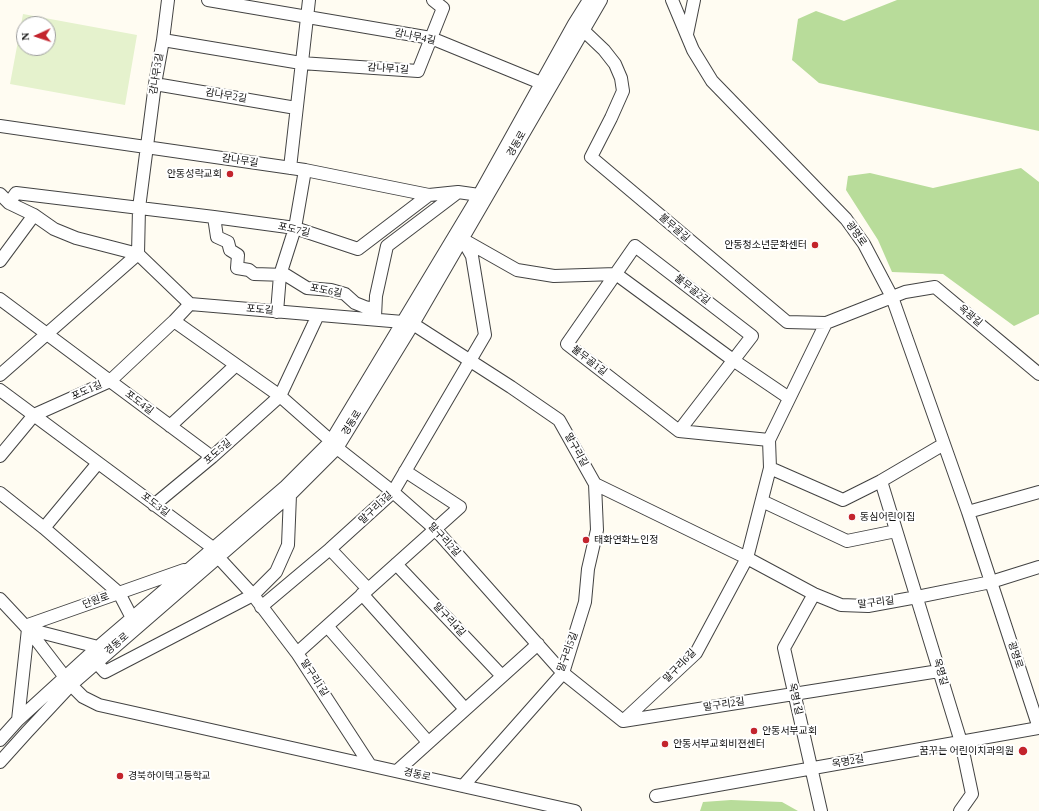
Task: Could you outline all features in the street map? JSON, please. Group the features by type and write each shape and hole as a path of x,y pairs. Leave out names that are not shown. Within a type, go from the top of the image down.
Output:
{"street":[{"name":"감나무3길","path":"147,147 168,0"},
{"path":"208,0 307,17"},
{"path":"290,168 308,0"},
{"name":"감나무1길","path":"301,63 418,71 443,8 433,0"},
{"name":"경동로","path":"459,237 478,195 589,0"},
{"name":"경동로","path":"0,762 98,647 191,567 215,553 290,494 334,445 601,0"},
{"name":"광명로","path":"672,0 693,50 712,81 846,219 864,244 892,297 968,512 1039,728"},
{"path":"687,34 694,0"},
{"name":"감나무4길","path":"307,17 431,38 541,83"},
{"name":"불무골길","path":"582,30 604,50 615,64 621,78 623,91 591,157 787,322 826,323 892,297"},
{"path":"163,40 301,63"},
{"name":"감나무2길","path":"155,84 296,108"},
{"name":"감나무길","path":"0,126 305,170 429,195 458,192 478,195"},
{"path":"0,376 138,254 139,208 147,147"},
{"path":"277,312 280,275 295,228 305,170"},
{"path":"375,314 387,246 458,192"},
{"name":"포도7길","path":"4,198 16,193 295,228 358,249 429,195"},
{"path":"4,198 54,229 76,238 138,254 190,304"},
{"path":"0,261 34,216"},
{"name":"포도6길","path":"214,217 217,237 228,242 230,250 238,255 237,268 249,270 254,274 286,275 307,288 331,290 344,294 355,303 365,307 375,314"},
{"path":"459,237 517,270 554,276 616,274 733,360 789,398"},
{"name":"말구리3길","path":"261,607 330,549 393,492 485,335 472,256 459,237"},
{"name":"불무골2길","path":"616,274 635,246 752,336 733,360"},
{"name":"불무골1길","path":"616,274 567,344 679,431"},
{"name":"옥광길","path":"892,297 905,292 936,287 1039,374"},
{"name":"포도4길","path":"0,299 212,457"},
{"name":"포도길","path":"190,304 318,315 375,314 408,323"},
{"name":"포도1길","path":"0,456 34,415 110,381 190,304"},
{"name":"포도5길","path":"154,505 212,457 280,396 318,315"},
{"path":"174,321 280,396"},
{"name":"말구리길","path":"408,323 511,387 559,420 595,484 747,558 814,594 841,605 868,606 991,582"},
{"path":"747,558 770,468 769,440 826,323"},
{"path":"679,431 733,360"},
{"path":"170,426 236,365"},
{"name":"포도3길","path":"0,390 154,505 215,553"},
{"name":"말구리2길","path":"280,396 334,445 393,492 435,529 563,672 624,721 939,671"},
{"path":"679,431 769,440"},
{"path":"770,468 843,500 881,481 944,444"},
{"name":"경동로","path":"0,740 18,720 68,681 96,662 286,486 334,445"},
{"path":"0,492 44,528 98,463"},
{"path":"297,653 460,507 405,471"},
{"name":"옥명길","path":"881,481 961,742 972,794 960,811"},
{"name":"말구리5길","path":"463,786 563,672 585,602 588,569 598,530 595,484"},
{"path":"968,512 1039,492"},
{"path":"96,662 105,672 252,595 276,572 288,545 290,494"},
{"path":"762,501 847,541 896,532"},
{"name":"단원로","path":"26,628 119,593 44,528"},
{"path":"330,549 465,709"},
{"name":"말구리1길","path":"215,553 252,595 297,653 370,765"},
{"name":"말구리6길","path":"624,721 696,652 747,558"},
{"name":"말구리4길","path":"396,564 502,676"},
{"path":"132,618 119,593 191,567"},
{"path":"991,582 1039,567"},
{"name":"옥명1길","path":"814,594 784,648 821,811"},
{"path":"0,599 26,628 68,681"},
{"path":"327,626 428,742"},
{"path":"26,628 98,647"},
{"path":"18,720 26,628"},
{"path":"396,771 538,644"},
{"name":"경동로","path":"68,681 83,697 99,705 575,811"},
{"name":"옥명2길","path":"656,796 1039,728"}],"green space":[{"path":"897,0 1039,0 1039,131 819,83 792,60 798,19 816,11 844,21"},
{"path":"23,14 34,16 23,16"},
{"path":"56,20 137,35 125,105 10,84 16,52 16,56 56,56"},
{"path":"1021,168 1039,182 1039,314 1014,326 943,274 892,272 878,240 846,190 848,176 870,173 933,188"},
{"path":"731,800 782,802 798,811 700,811 703,802"}],"place":[{"name":"안동성락교회","path":"230,174"},
{"name":"안동청소년문화센터","path":"815,245"},
{"name":"동심어린이집","path":"852,517"},
{"name":"태화연화노인정","path":"586,540"},
{"name":"안동서부교회","path":"754,731"},
{"name":"안동서부교회비젼센터","path":"665,744"},
{"name":"꿈꾸는 어린이치과의원","path":"1023,751"},
{"name":"경북하이텍고등학교","path":"120,776"}]}
